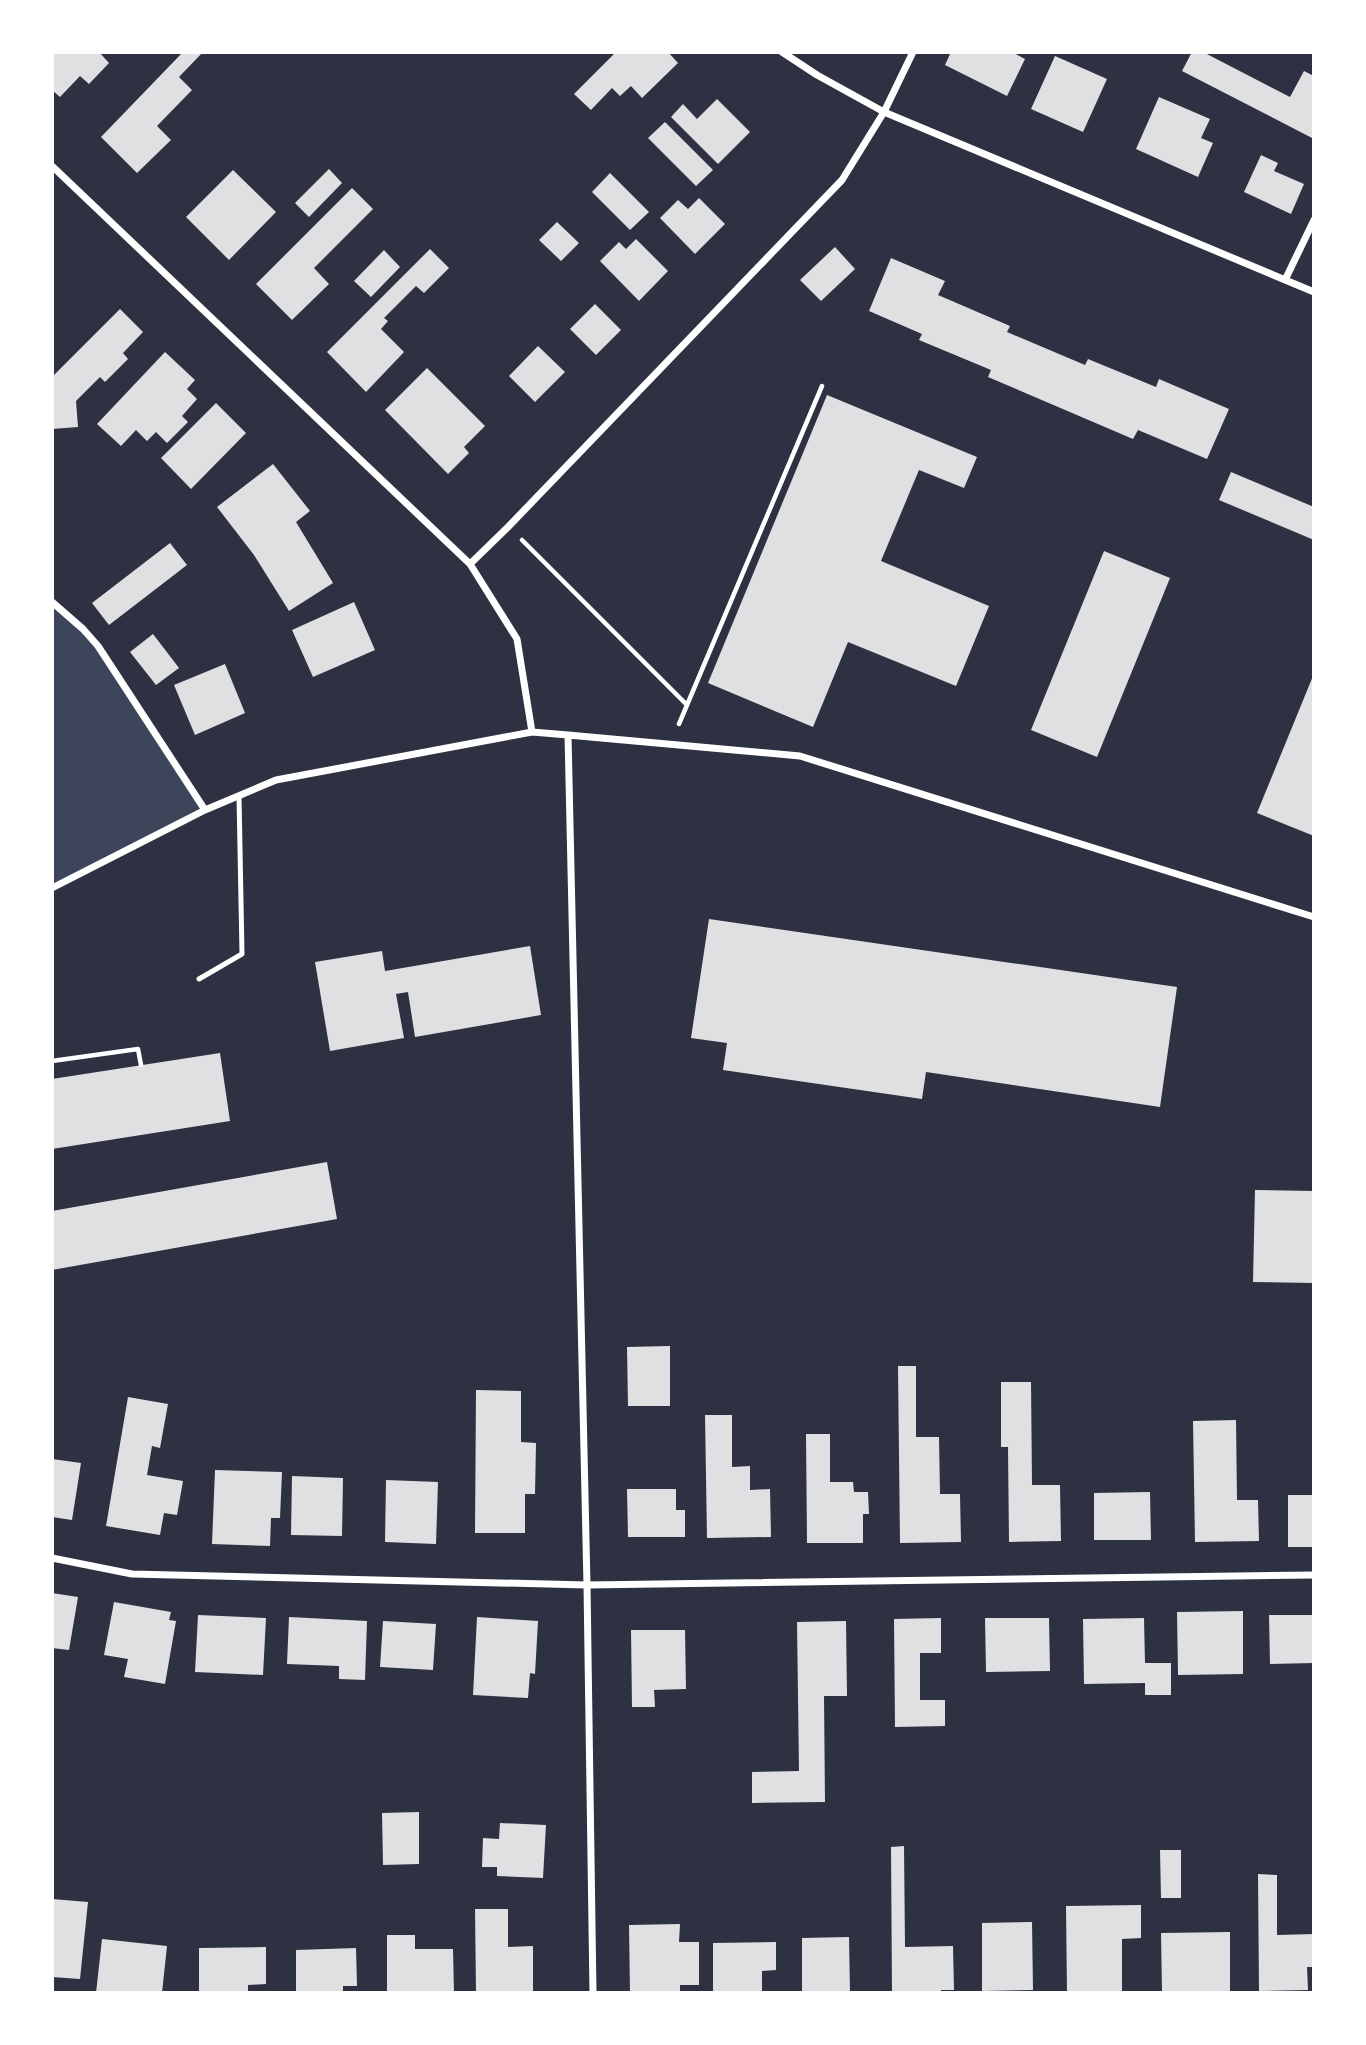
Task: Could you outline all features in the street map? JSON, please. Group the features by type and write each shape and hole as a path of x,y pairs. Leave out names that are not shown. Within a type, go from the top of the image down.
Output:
{"street":[{"path":"782,52 884,112 1314,292"},
{"path":"470,564 509,527 842,180 884,112 913,52"},
{"path":"52,166 470,564 517,639 533,732"},
{"path":"1285,280 1314,220"},
{"path":"52,602 98,646 205,810"},
{"path":"52,888 205,810 276,780 533,732 800,756 1314,917"},
{"path":"568,735 587,1585 593,1993"},
{"path":"52,1558 132,1574 587,1585 1314,1575"}],"lane":[{"path":"199,979 242,954 240,796"}],"path":[{"path":"669,744 822,386"},
{"path":"509,527 687,705"},
{"path":"52,1061 138,1049 141,1065"}],"shaded area":[{"path":"53,602 83,629 205,810 53,888"}],"building":[{"path":"52,52 99,52 109,63 89,84 80,76 60,97 52,90"},
{"path":"183,52 203,52 179,77 192,90 157,126 171,140 137,173 101,137"},
{"path":"616,52 668,52 678,63 642,98 631,86 620,96 612,88 591,110 574,94"},
{"path":"951,52 1012,52 1025,59 1007,96 945,65"},
{"path":"1192,52 1203,52 1290,97 1304,71 1314,76 1314,139 1182,71"},
{"path":"1055,56 1107,79 1083,132 1031,109"},
{"path":"1159,97 1210,119 1201,138 1213,143 1198,177 1136,149"},
{"path":"717,99 750,132 718,164 671,117 683,104 697,119"},
{"path":"665,122 713,170 696,186 648,138"},
{"path":"1261,155 1278,163 1274,171 1304,184 1291,214 1244,192"},
{"path":"329,169 342,183 309,217 295,203"},
{"path":"233,170 276,212 229,260 186,217"},
{"path":"610,173 649,212 630,230 592,192"},
{"path":"352,188 373,209 314,268 329,284 292,320 256,284"},
{"path":"699,198 725,224 695,254 660,218 678,200 688,209"},
{"path":"557,222 579,243 561,261 539,240"},
{"path":"636,239 668,271 639,301 600,261 619,242 626,249"},
{"path":"835,247 855,269 821,301 800,280"},
{"path":"430,249 449,268 424,293 416,286 384,318 388,321 381,329 404,352 366,392 327,352"},
{"path":"384,250 400,267 371,297 354,281"},
{"path":"891,258 945,281 938,295 1010,326 1007,332 1085,365 1088,359 1156,387 1159,379 1229,409 1207,459 1138,430 1133,439 988,377 991,370 919,340 922,334 869,311"},
{"path":"595,304 621,330 596,355 570,329"},
{"path":"120,309 143,332 123,353 128,359 105,382 100,377 76,401 78,427 52,429 52,377"},
{"path":"538,346 565,372 535,402 509,376"},
{"path":"165,352 195,380 187,389 197,399 182,416 188,422 167,443 156,432 147,441 136,430 121,446 97,424"},
{"path":"427,368 485,426 464,447 469,453 448,474 385,410"},
{"path":"827,395 977,457 964,488 919,470 881,561 989,606 956,686 848,642 813,727 708,683"},
{"path":"216,403 246,433 191,489 161,458"},
{"path":"273,464 310,511 296,522 333,583 289,611 254,555 217,507"},
{"path":"1231,472 1314,507 1314,540 1219,500"},
{"path":"170,543 187,565 109,625 92,603"},
{"path":"1104,551 1170,578 1097,757 1031,730"},
{"path":"354,602 375,650 313,677 292,630"},
{"path":"153,634 179,668 156,685 130,652"},
{"path":"225,664 245,713 195,735 174,685"},
{"path":"1314,676 1314,836 1257,813"},
{"path":"709,919 1177,987 1160,1107 926,1072 922,1099 723,1070 727,1043 691,1038"},
{"path":"530,946 541,1015 415,1037 408,992 396,994 404,1038 330,1051 315,962 382,951 385,971"},
{"path":"220,1053 230,1121 52,1149 52,1079"},
{"path":"327,1162 337,1219 52,1270 52,1211"},
{"path":"1255,1190 1314,1191 1314,1283 1253,1282"},
{"path":"670,1346 670,1406 628,1406 627,1347"},
{"path":"898,1366 916,1366 916,1437 939,1437 940,1494 960,1494 961,1542 900,1543"},
{"path":"1001,1382 1031,1382 1032,1485 1060,1485 1061,1541 1009,1542 1008,1447 1001,1447"},
{"path":"476,1390 521,1391 521,1442 536,1443 535,1494 525,1494 525,1533 475,1533"},
{"path":"128,1397 168,1404 160,1448 152,1446 147,1475 183,1481 177,1515 164,1513 160,1535 106,1526"},
{"path":"705,1415 732,1415 732,1467 750,1466 750,1490 770,1489 771,1537 707,1538"},
{"path":"1236,1420 1237,1500 1258,1500 1259,1541 1195,1542 1193,1421"},
{"path":"806,1434 830,1434 830,1482 853,1482 854,1492 868,1492 869,1514 863,1514 863,1543 807,1543"},
{"path":"52,1459 81,1463 72,1520 52,1517"},
{"path":"215,1470 282,1472 280,1518 271,1518 270,1546 212,1544"},
{"path":"292,1476 343,1478 342,1536 291,1535"},
{"path":"386,1480 438,1482 436,1544 385,1542"},
{"path":"627,1489 676,1489 676,1510 685,1510 685,1537 628,1537"},
{"path":"1150,1492 1151,1540 1094,1540 1094,1493"},
{"path":"1288,1495 1314,1495 1314,1547 1288,1547"},
{"path":"52,1593 78,1597 69,1650 52,1648"},
{"path":"114,1602 171,1612 169,1620 176,1621 165,1684 124,1677 128,1659 104,1655"},
{"path":"1243,1611 1243,1674 1178,1675 1177,1612"},
{"path":"198,1615 266,1618 263,1675 195,1672"},
{"path":"1269,1615 1314,1615 1314,1663 1270,1664"},
{"path":"289,1617 367,1621 365,1680 339,1679 339,1666 287,1664"},
{"path":"477,1617 538,1621 535,1674 530,1673 528,1698 473,1695"},
{"path":"941,1618 941,1653 920,1653 920,1700 945,1700 945,1726 895,1727 894,1619"},
{"path":"985,1618 1049,1618 1050,1671 986,1672"},
{"path":"1144,1618 1145,1663 1171,1663 1171,1695 1145,1695 1145,1683 1084,1684 1083,1619"},
{"path":"383,1621 436,1624 433,1670 380,1667"},
{"path":"846,1621 847,1696 824,1696 825,1802 752,1803 752,1772 799,1771 797,1622"},
{"path":"631,1630 685,1630 686,1689 654,1690 655,1707 632,1707"},
{"path":"419,1812 419,1864 383,1865 382,1813"},
{"path":"500,1823 546,1825 543,1878 497,1876 497,1867 482,1867 483,1838 499,1839"},
{"path":"904,1846 905,1947 953,1946 954,1990 941,1990 941,1993 892,1993 891,1847"},
{"path":"1160,1850 1181,1850 1181,1898 1161,1898"},
{"path":"1258,1874 1277,1875 1277,1935 1314,1934 1314,1967 1307,1967 1308,1990 1259,1991"},
{"path":"52,1899 88,1902 80,1979 52,1977"},
{"path":"1141,1905 1141,1938 1122,1939 1122,1993 1067,1993 1066,1906"},
{"path":"475,1909 508,1909 508,1947 533,1946 533,1993 476,1993"},
{"path":"1032,1922 1033,1990 982,1991 982,1923"},
{"path":"680,1924 679,1942 699,1942 699,1985 680,1985 680,1993 630,1993 629,1925"},
{"path":"1230,1932 1230,1992 1162,1993 1161,1933"},
{"path":"387,1935 415,1935 415,1949 453,1949 454,1993 387,1993"},
{"path":"849,1937 850,1993 802,1993 802,1938"},
{"path":"102,1939 167,1946 162,1993 96,1993"},
{"path":"776,1942 776,1970 762,1971 762,1993 713,1993 713,1943"},
{"path":"266,1947 266,1984 248,1985 248,1993 199,1993 199,1948"},
{"path":"356,1948 357,1986 343,1986 343,1993 296,1993 296,1950"}]}
